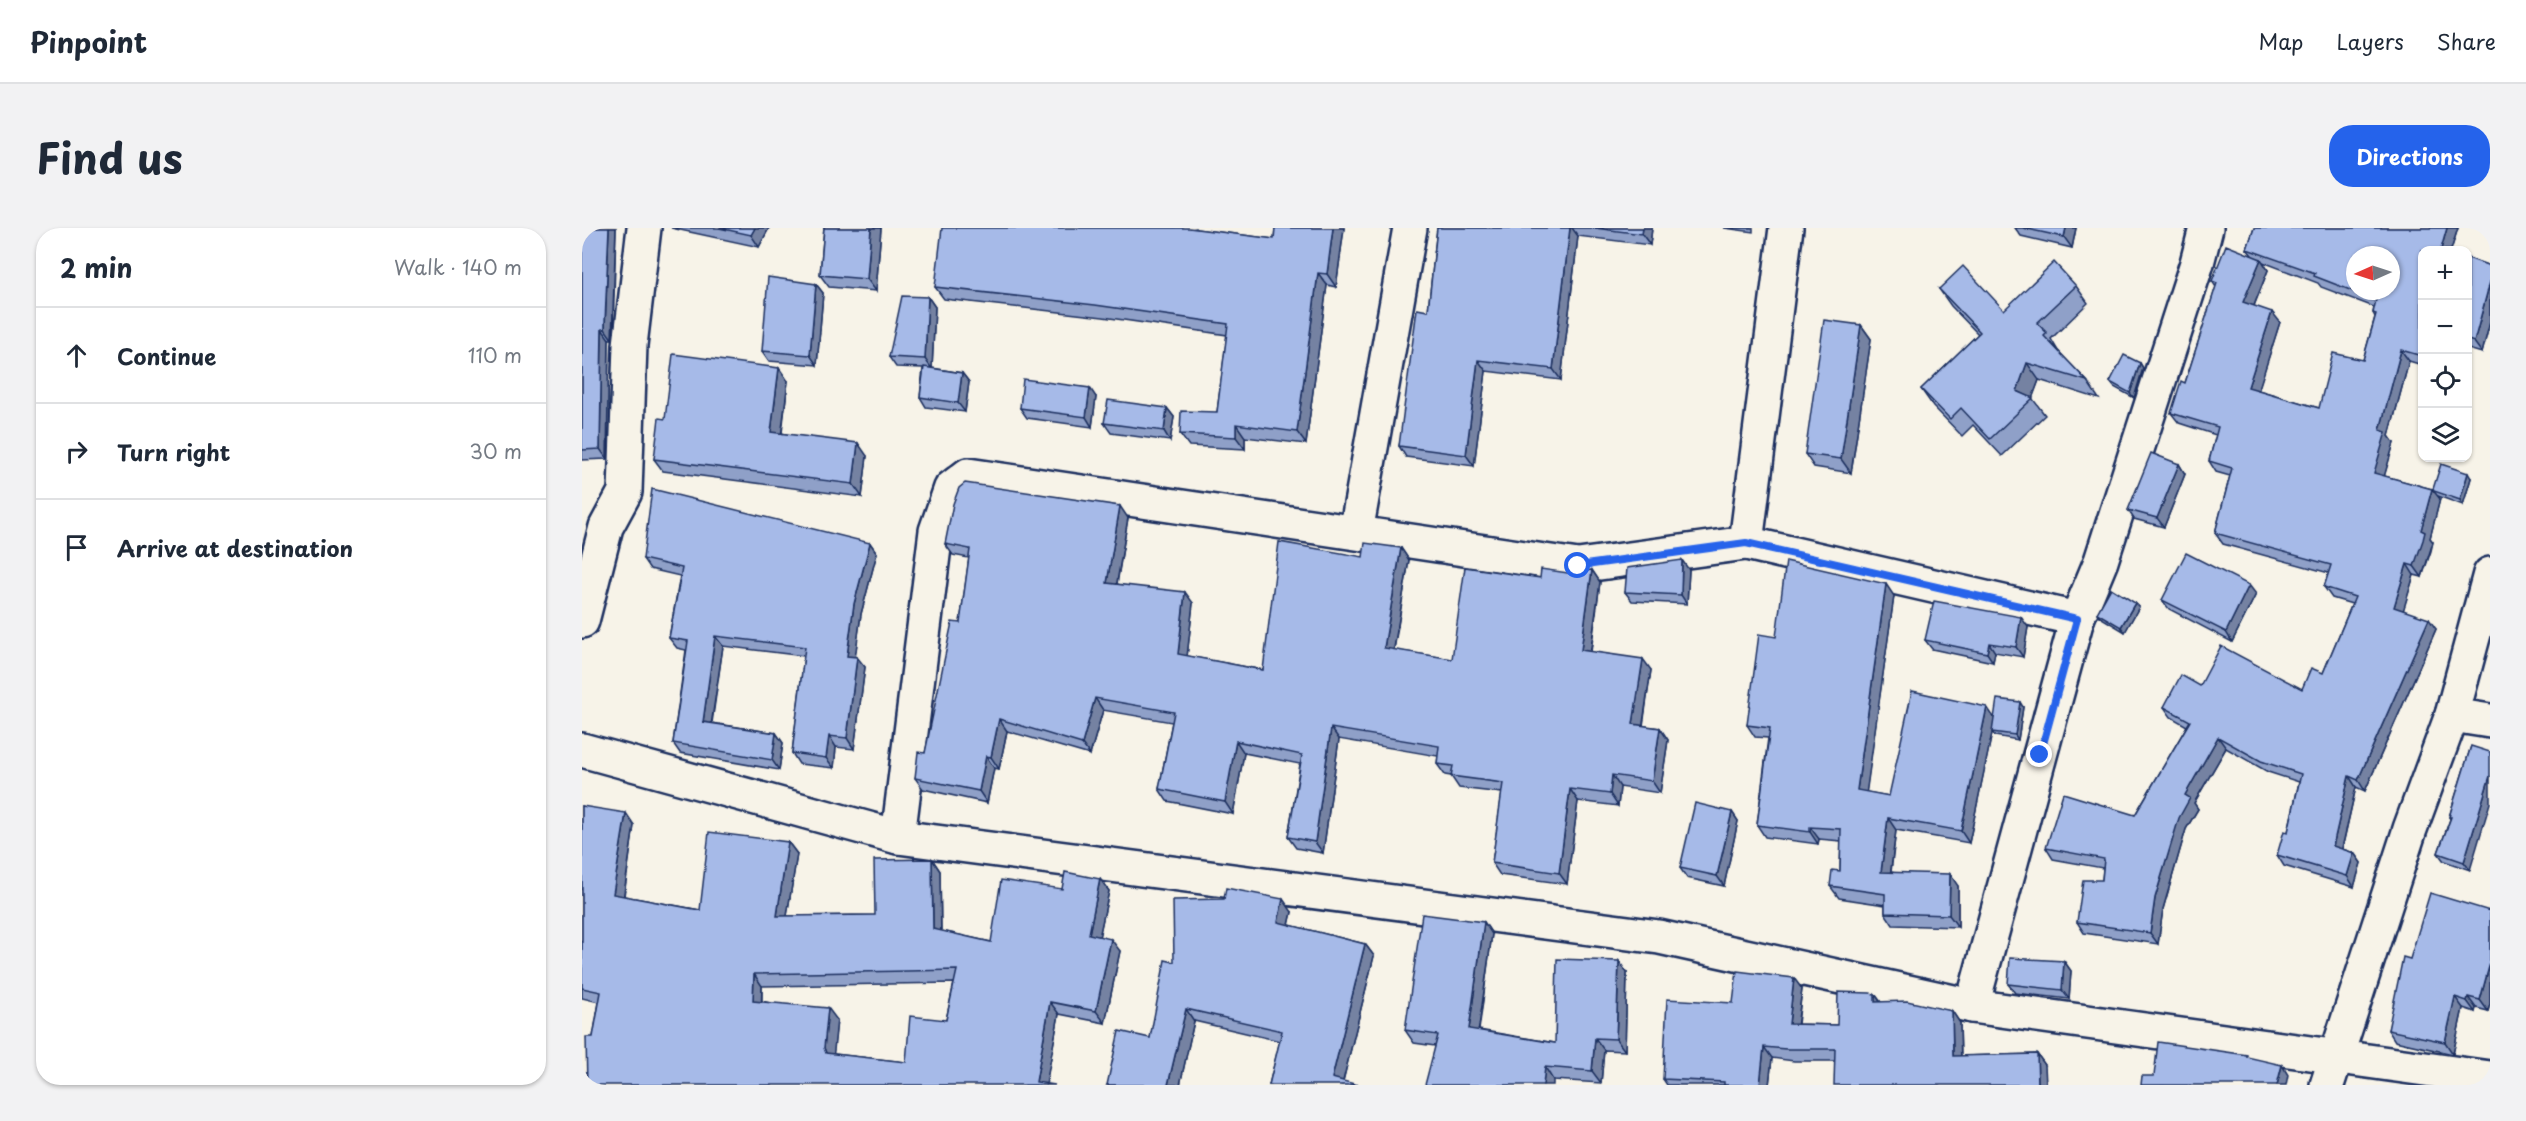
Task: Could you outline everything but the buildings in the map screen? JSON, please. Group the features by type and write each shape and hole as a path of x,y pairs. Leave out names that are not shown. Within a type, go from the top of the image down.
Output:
{"street":[{"path":"582,621 594,527 625,492 630,345 644,228"},
{"path":"1356,532 1410,228"},
{"path":"1746,543 1786,228"},
{"path":"1972,1006 2077,619 2100,561 2197,263 2206,228"},
{"path":"898,837 936,531 951,488 968,475 1578,566 1746,543 2077,619"},
{"path":"2332,1071 2410,829 2452,716 2490,574"},
{"path":"2452,716 2490,721"},
{"path":"582,750 898,837 1659,937 1972,1006 2332,1071 2490,1078"}],"route":[{"path":"1578,566 1746,543 2077,619 2040,755"}]}
